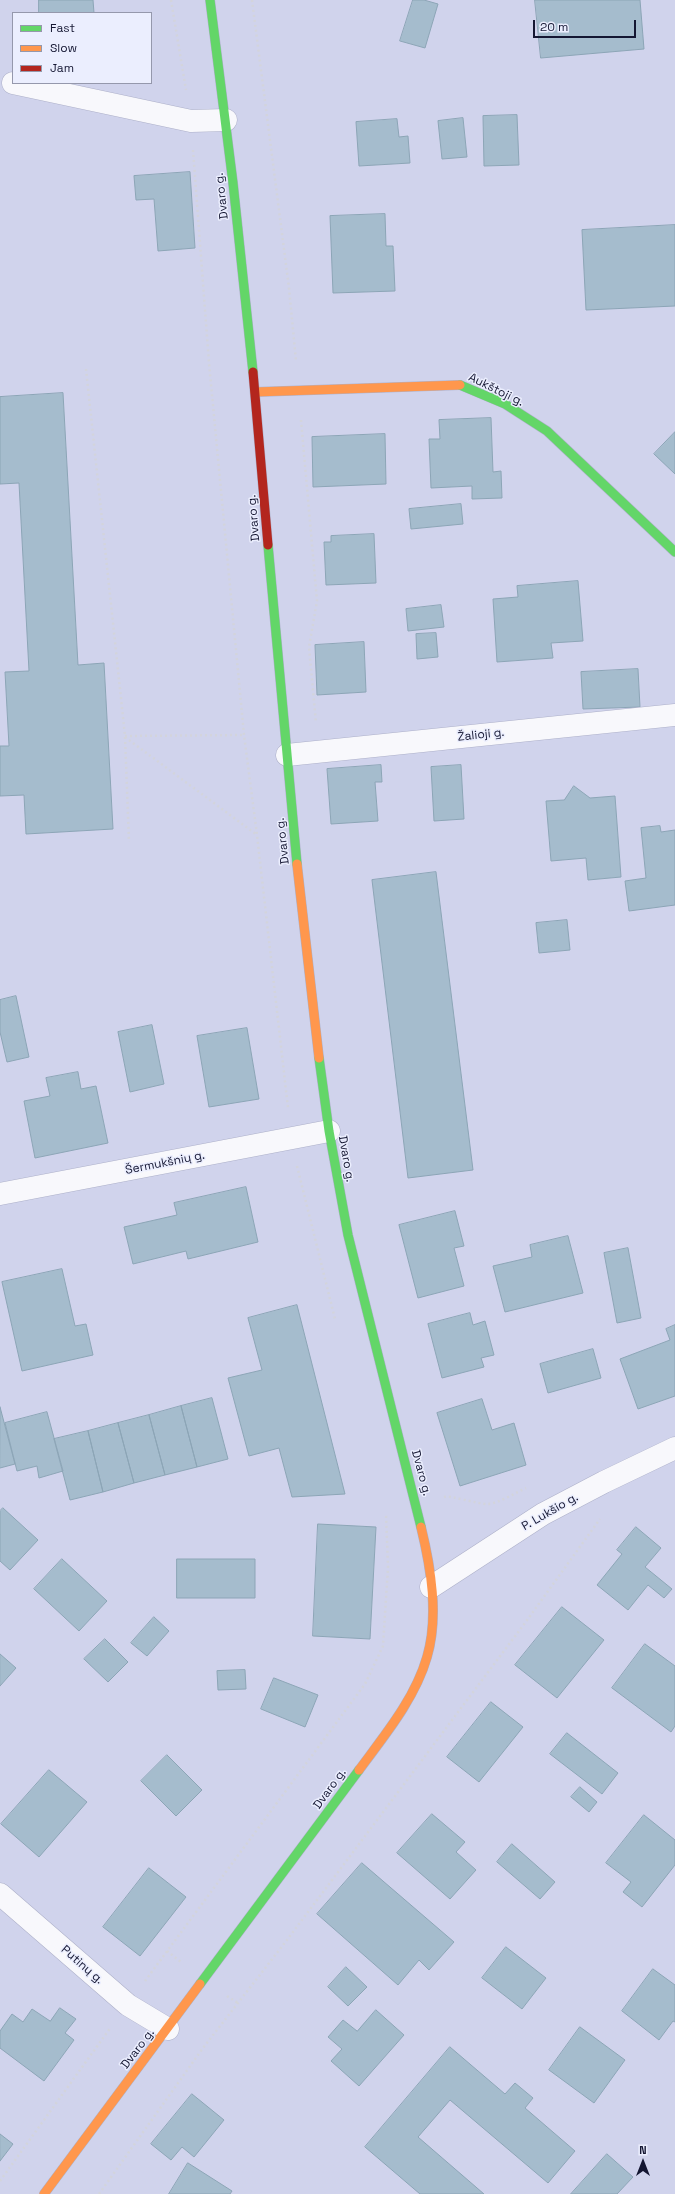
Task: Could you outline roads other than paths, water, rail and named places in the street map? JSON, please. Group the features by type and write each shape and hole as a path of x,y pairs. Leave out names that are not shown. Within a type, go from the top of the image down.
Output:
{"main road":[{"name":"Dvaro g.","path":"44,2194 168,2029 383,1737 413,1689 427,1656 432,1624 431,1587 426,1543 350,1250 329,1131 293,832 255,392 226,120 210,0"},
{"name":"Aukštoji g.","path":"255,392 460,385 505,404 547,431 675,552"}],"street":[{"path":"0,80 12,83"},
{"path":"18,84 191,120 226,120"},
{"name":"Žalioji g.","path":"287,756 675,715"},
{"name":"Šermukšnių g.","path":"0,1194 329,1131"},
{"name":"P. Lukšio g.","path":"431,1587 543,1514 604,1482 675,1448"},
{"name":"Putinų g.","path":"0,1894 128,2005 168,2029"}]}
